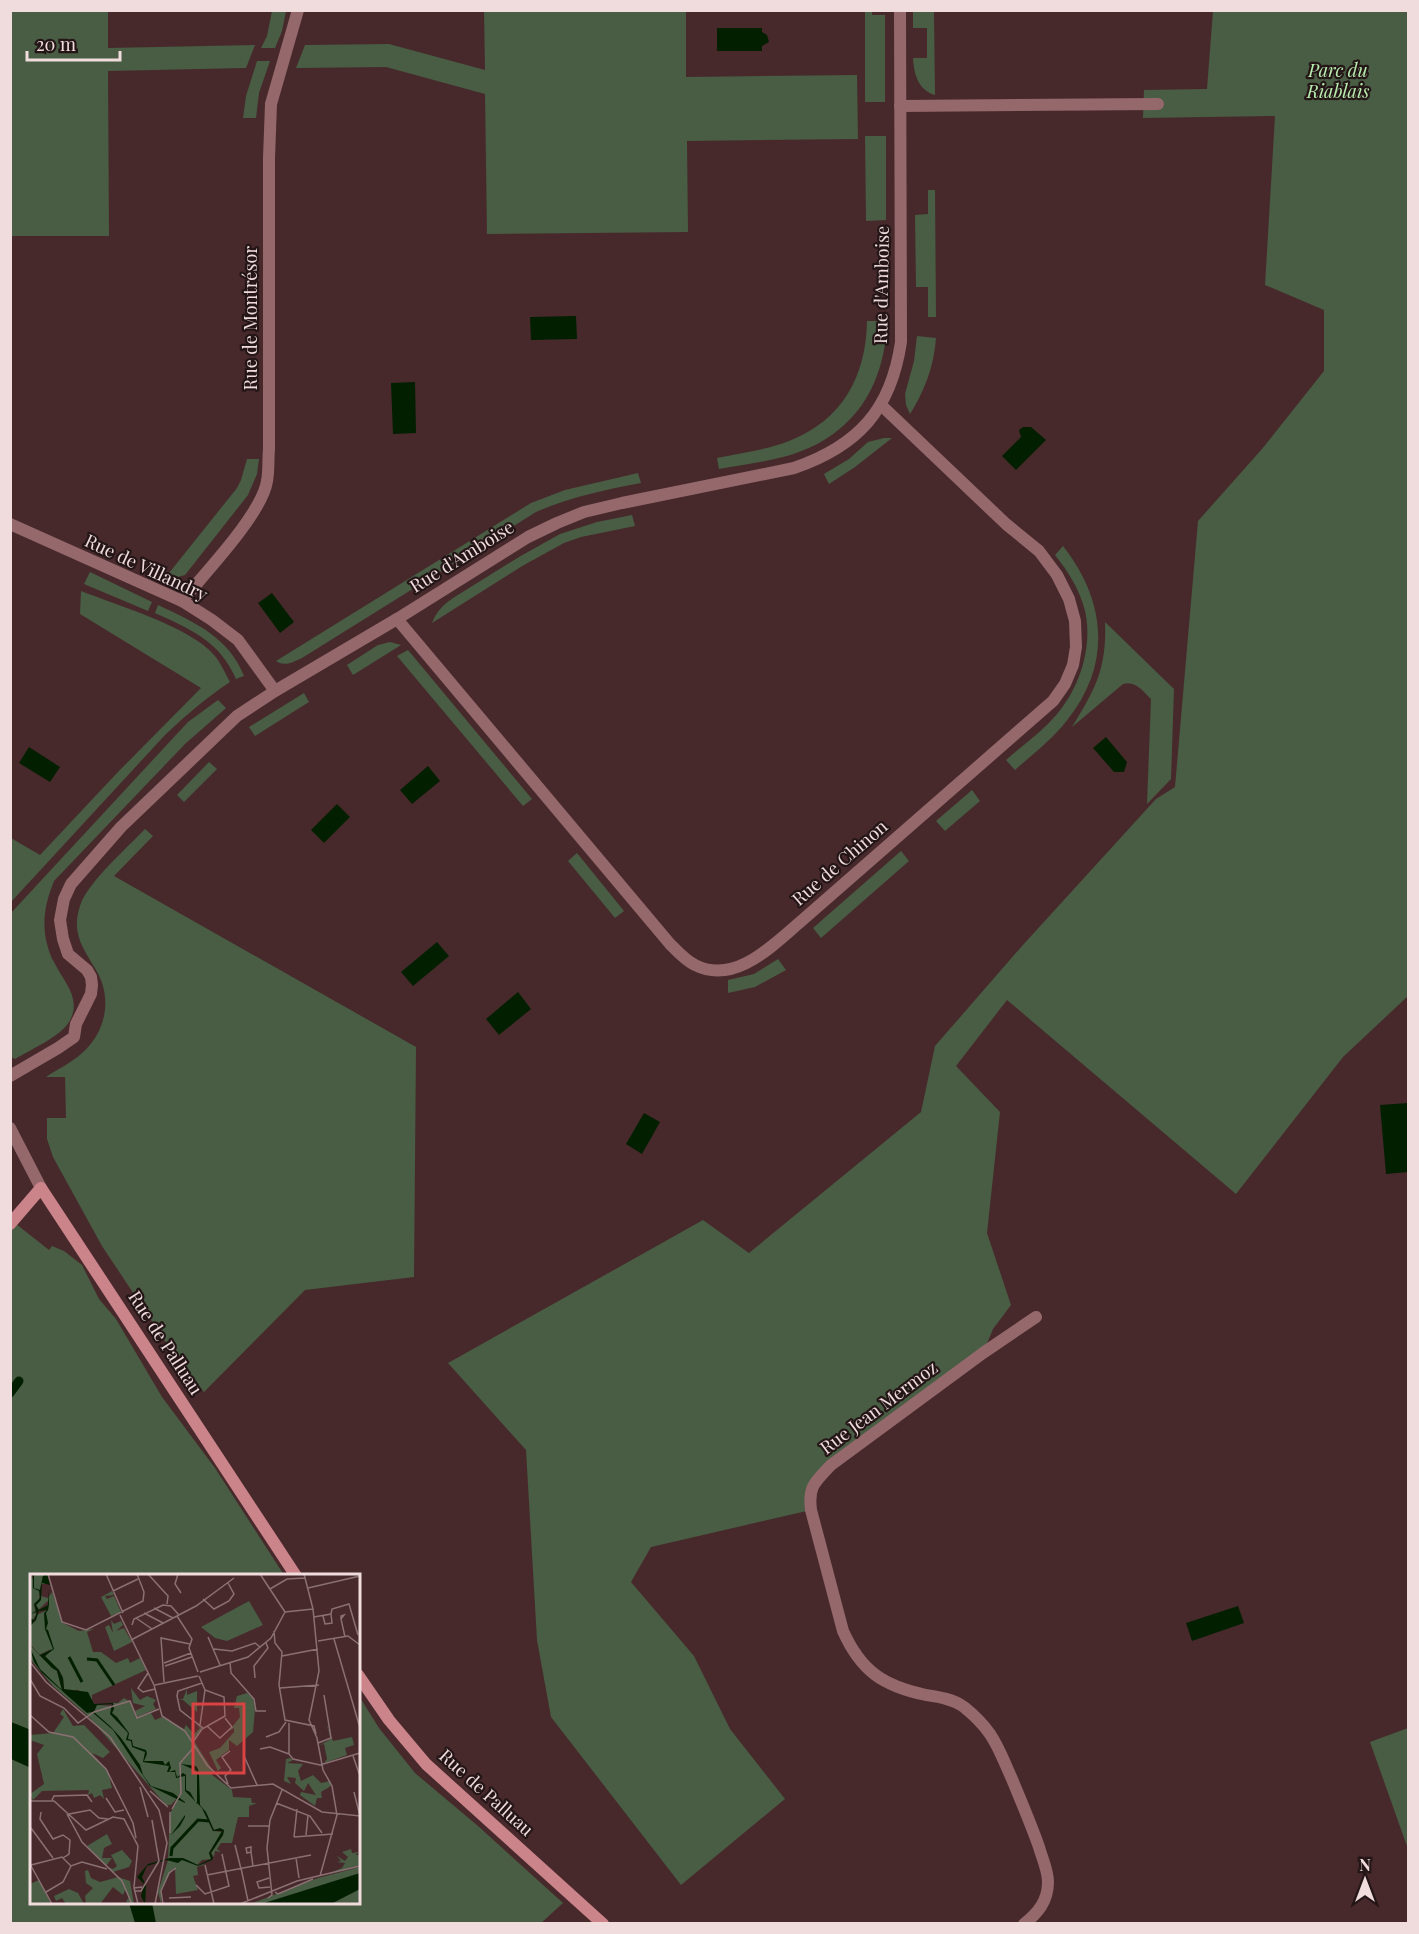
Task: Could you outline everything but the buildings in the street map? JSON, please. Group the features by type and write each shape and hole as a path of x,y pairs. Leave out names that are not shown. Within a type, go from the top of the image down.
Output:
{"street":[{"name":"Rue de Montrésor","path":"182,601 239,532 259,502 267,483 271,104 298,10"},
{"name":"Rue d'Amboise","path":"10,1077 74,1037 76,1024 91,994 93,985 91,977 82,964 68,954 63,939 60,920 64,899 71,884 122,827 237,716 528,537 584,512 794,468 817,460 836,450 854,436 881,405 891,384 901,342 900,10"},
{"path":"900,106 1158,104"},
{"name":"Rue de Chinon","path":"397,619 670,944 693,964 715,972 743,965 760,956 799,923 1053,701 1065,684 1073,666 1076,647 1075,621 1069,599 1057,575 1039,551 1006,524 881,405"},
{"name":"Rue de Villandry","path":"10,524 182,601 238,640 275,691"},
{"name":"Rue de Palluau","path":"10,1128 41,1188 295,1574"},
{"path":"10,1224 41,1188"},
{"name":"Rue Jean Mermoz","path":"1024,1923 1034,1916 1044,1901 1048,1882 1047,1872 1030,1823 999,1751 989,1733 963,1706 948,1699 909,1691 890,1684 860,1662 850,1648 843,1631 809,1496 811,1487 831,1465 983,1353 1036,1317"},
{"name":"Rue de Palluau","path":"360,1678 389,1720 426,1764 603,1923"}],"green space":[{"path":"10,11 108,11 108,48 255,45 246,68 108,71 109,236 11,236"},
{"path":"272,11 286,11 282,31 275,48 261,48 267,36"},
{"path":"484,11 686,11 686,77 857,75 858,139 687,141 688,232 487,234 485,94 386,67 296,68 305,45 389,44 485,70"},
{"path":"865,11 872,11 872,15 885,15 885,102 865,102"},
{"path":"913,11 934,11 935,95 929,93 921,85 914,70 913,58 927,58 927,28 913,28"},
{"name":"Parc du Riablais","path":"1213,11 1408,11 1408,996 1343,1057 1236,1194 1007,1000 956,1066 1000,1112 987,1233 1011,1305 993,1329 983,1353 811,1487 811,1510 651,1547 631,1582 694,1656 730,1729 785,1799 681,1885 551,1717 537,1640 526,1450 448,1363 703,1220 749,1253 921,1112 935,1046 1022,946 1156,799 1175,787 1198,521 1262,449 1324,371 1324,310 1265,285 1275,116 1143,118 1144,90 1207,89"},
{"path":"257,61 270,61 259,93 256,118 243,118 246,96"},
{"path":"865,136 886,136 886,220 866,221"},
{"path":"928,190 935,190 936,317 928,317 928,287 916,287 915,215 928,214"},
{"path":"867,321 887,321 885,345 872,388 861,406 847,422 830,436 787,456 719,469 717,458 789,441 824,421 837,408 848,394 856,378 866,341"},
{"path":"917,336 936,338 928,378 910,414 905,394 914,361"},
{"path":"892,438 829,484 824,474 849,459 868,442"},
{"path":"247,459 259,459 257,474 248,495 185,575 171,579 165,578 237,488"},
{"path":"638,473 641,483 574,498 536,512 302,658 286,664 276,661 531,503 565,490"},
{"path":"632,515 635,526 581,537 564,543 524,565 432,623 440,609 453,598 560,534 597,522"},
{"path":"1063,546 1088,588 1095,610 1098,632 1097,654 1092,676 1082,698 1068,719 1049,740 1015,770 1006,760 1057,714 1078,679 1086,652 1087,624 1083,603 1073,581 1055,555"},
{"path":"90,572 152,602 148,611 84,584"},
{"path":"81,591 152,618 188,635 214,655 230,682 196,707 165,735 11,902 11,838 40,855 201,688 80,614"},
{"path":"158,605 185,618 220,641 237,662 244,676 236,679 222,655 203,638 155,613"},
{"path":"1105,622 1174,689 1171,779 1147,804 1151,699 1139,687 1123,684 1072,727 1093,690 1102,666"},
{"path":"390,642 401,645 353,675 347,665 378,645"},
{"path":"408,650 532,799 523,806 397,656"},
{"path":"304,693 309,702 255,736 249,727"},
{"path":"218,700 226,708 185,744 54,881 44,924 46,940 51,957 73,998 73,1014 65,1027 52,1037 15,1059 11,1057 11,913 188,722"},
{"path":"209,762 217,769 184,802 177,795"},
{"path":"972,790 980,801 945,831 936,821"},
{"path":"145,829 153,836 114,876 416,1047 414,1277 305,1290 204,1392 165,1341 102,1246 53,1157 47,1139 47,1118 66,1118 65,1077 46,1077 90,1046 104,1015 105,1003 101,981 83,947 78,932 80,906 99,877"},
{"path":"901,851 909,861 821,938 813,928"},
{"path":"577,853 624,911 615,918 568,861"},
{"path":"778,959 786,970 755,987 728,993 728,980 754,974"},
{"path":"11,1220 49,1250 52,1246 64,1251 82,1265 99,1299 116,1319 162,1397 215,1468 283,1574 30,1574 30,1904 360,1904 360,1698 379,1728 415,1773 563,1903 540,1924 11,1923"},
{"path":"1408,1728 1408,1849 1370,1742"}],"shaded area":[{"path":"717,28 762,28 769,42 762,46 762,51 717,51"},
{"path":"576,316 577,339 531,340 530,317"},
{"path":"415,382 416,433 393,434 391,383"},
{"path":"1023,427 1031,427 1046,440 1016,470 1002,456 1021,437 1019,430"},
{"path":"272,593 294,622 280,633 258,603"},
{"path":"1106,737 1127,762 1124,772 1114,772 1093,748"},
{"path":"29,747 60,767 50,782 19,763"},
{"path":"428,766 440,781 412,804 400,790"},
{"path":"337,804 350,817 324,843 311,830"},
{"path":"437,942 449,956 413,986 401,972"},
{"path":"518,992 531,1009 499,1035 486,1019"},
{"path":"1408,1103 1408,1172 1386,1174 1380,1105"},
{"path":"644,1113 660,1122 642,1154 626,1144"},
{"path":"1238,1606 1244,1623 1192,1641 1186,1623"},
{"path":"11,1722 30,1730 30,1768 11,1759"},
{"path":"129,1904 152,1904 156,1923 135,1923"}],"waterway":[{"path":"10,1393 19,1381"}]}
